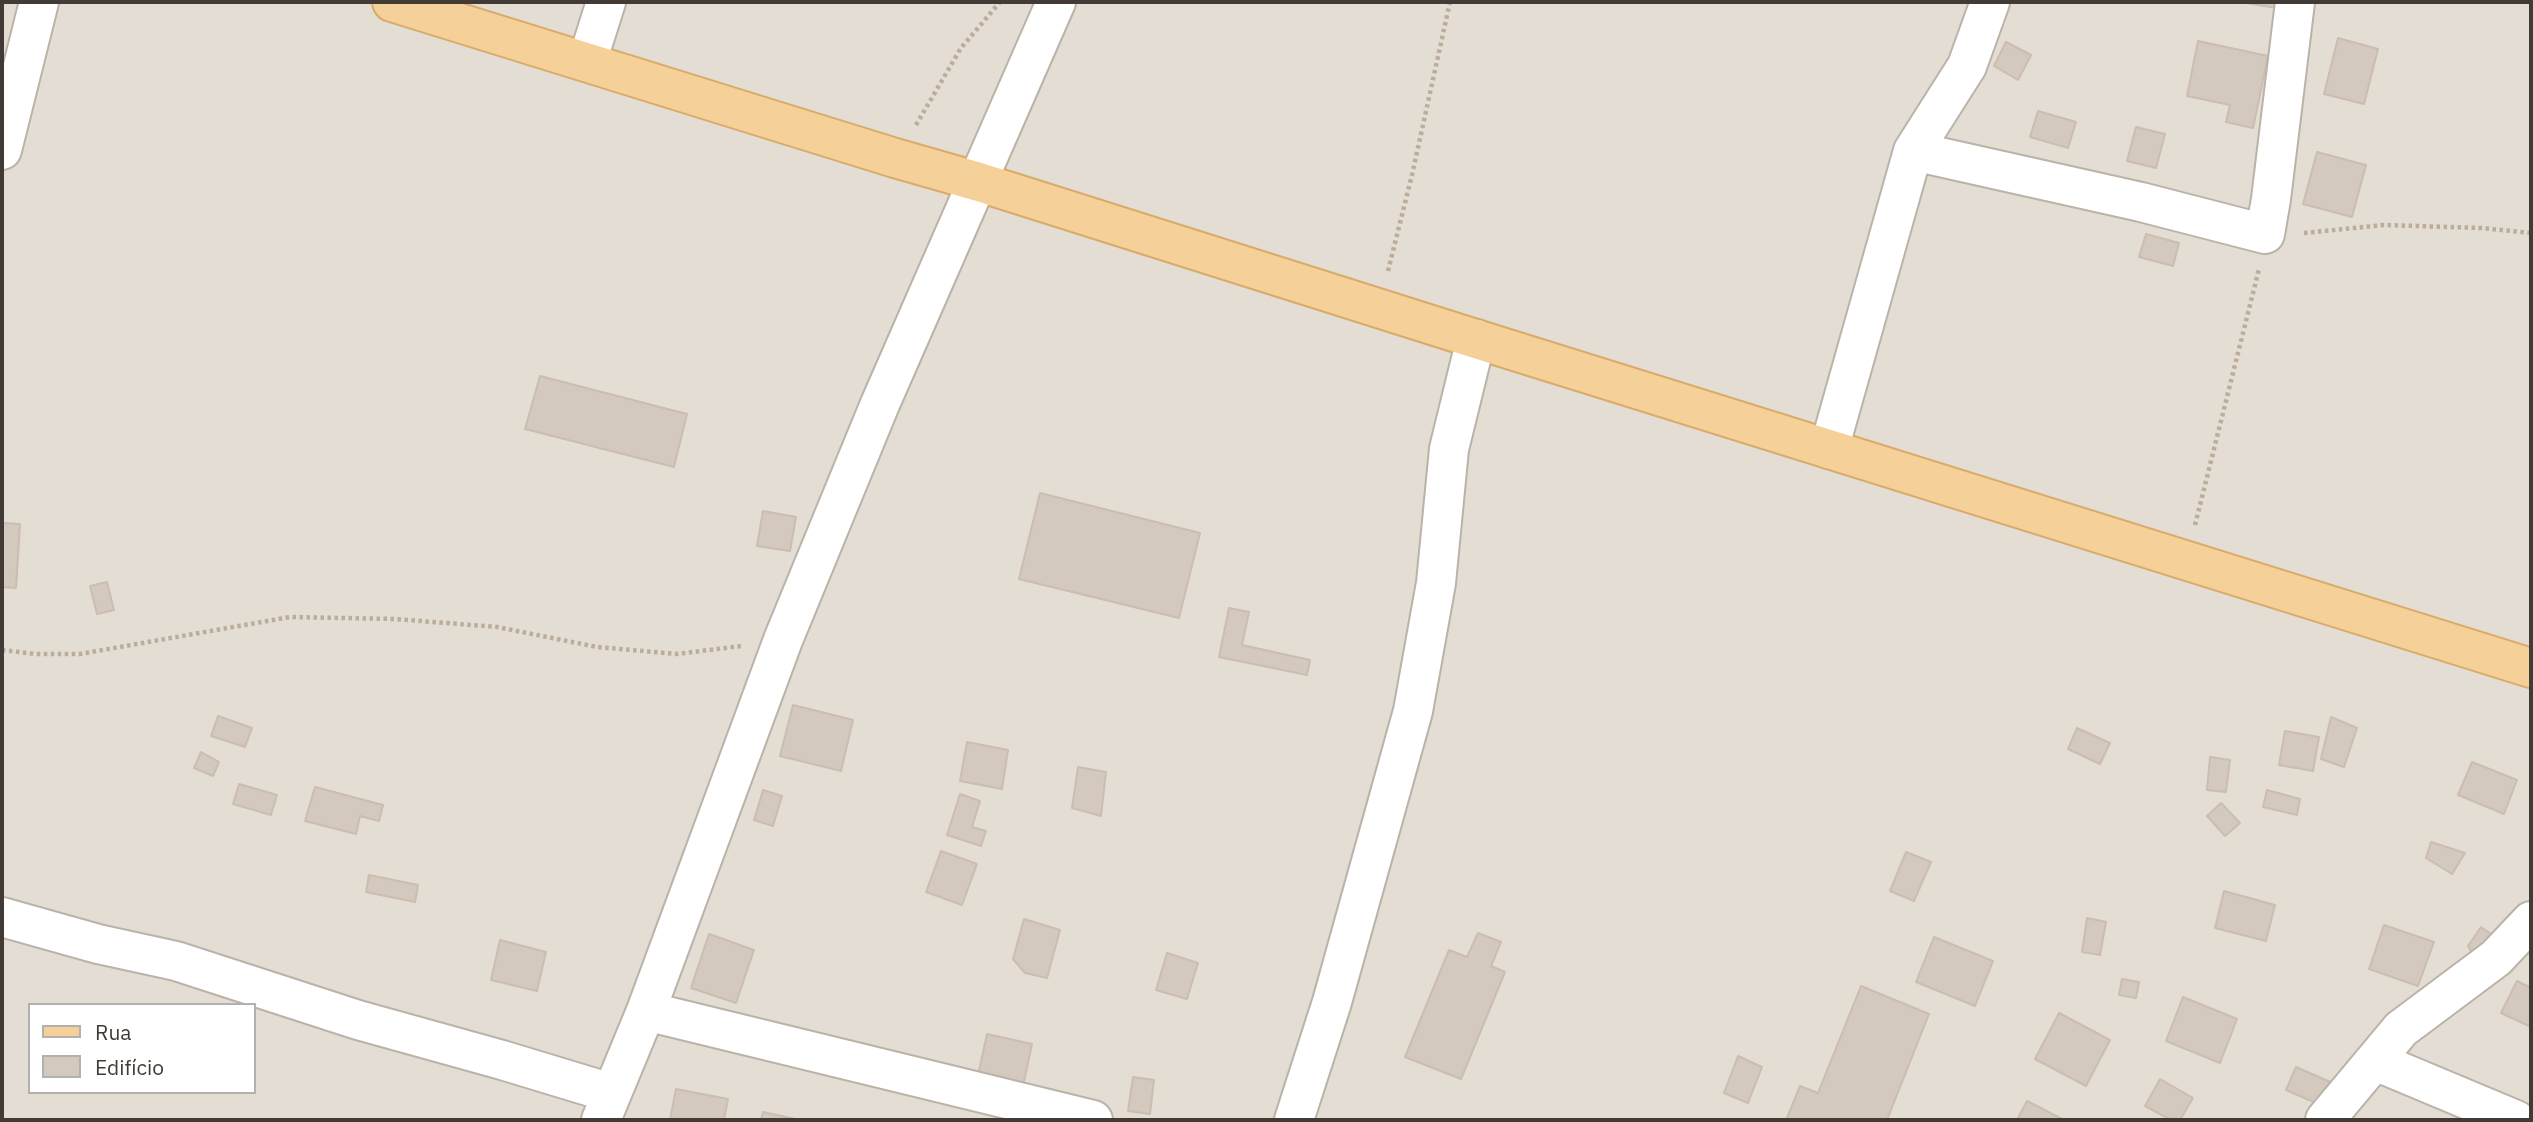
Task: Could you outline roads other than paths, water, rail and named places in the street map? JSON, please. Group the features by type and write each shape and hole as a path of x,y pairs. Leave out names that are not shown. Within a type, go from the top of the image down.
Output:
{"main road":[{"path":"392,2 979,182 2531,667"}],"street":[{"path":"2,150 39,2"},
{"path":"587,62 606,2"},
{"path":"2,916 99,944 176,961 358,1020 401,1031 606,1107 646,1011 783,640 880,404 1056,2"},
{"path":"1829,449 1913,151 1967,66 1990,2"},
{"path":"1913,151 2141,202 2264,233 2271,199 2295,2"},
{"path":"1294,1120 1332,1002 1413,711 1436,583 1449,449 1476,339"},
{"path":"2325,1120 2402,1029 2496,958 2531,921"},
{"path":"646,1011 1093,1120"},
{"path":"2375,1061 2516,1120"}]}
